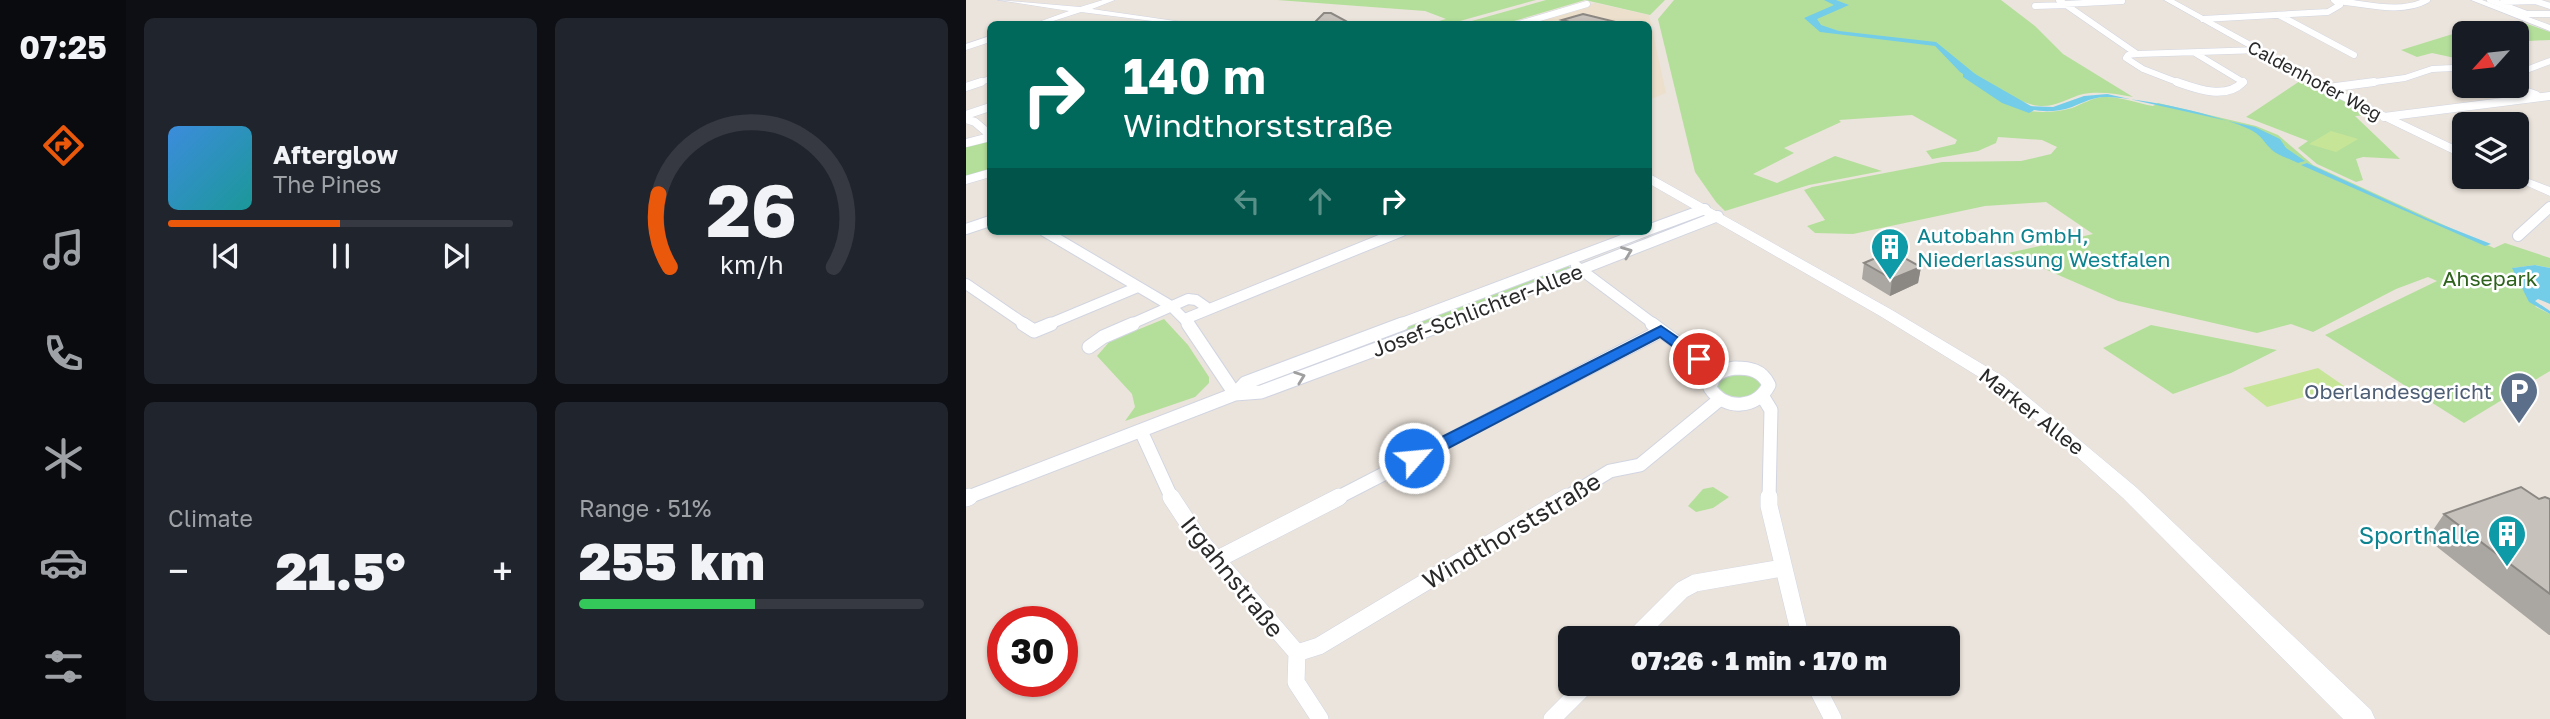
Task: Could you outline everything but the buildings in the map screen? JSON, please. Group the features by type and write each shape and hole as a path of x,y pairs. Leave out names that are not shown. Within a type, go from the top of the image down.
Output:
{"street":[{"path":"1002,0 1168,21"},
{"path":"1046,21 1111,0"},
{"name":"Caldenhofer Weg","path":"2168,0 2384,117 2452,149"},
{"path":"2203,19 2331,11 2340,5 2335,0"},
{"path":"2335,0 2412,7 2421,6 2427,0"},
{"path":"2475,0 2550,28"},
{"path":"2035,5 2122,1"},
{"path":"2493,1 2535,1 2550,6"},
{"path":"2493,1 2530,14 2550,14"},
{"path":"2064,3 2137,54"},
{"path":"1529,21 1587,4"},
{"path":"2279,15 2354,55"},
{"path":"966,47 987,41"},
{"path":"2194,52 2241,80 2241,85 2223,92 2200,89 2133,64 2126,58 2137,54 2194,52 2260,50"},
{"path":"2529,69 2550,61"},
{"path":"2329,88 2405,78 2432,69 2452,68"},
{"path":"966,87 987,80"},
{"path":"2529,92 2540,96"},
{"path":"2384,117 2550,96"},
{"path":"966,117 987,108"},
{"path":"966,117 987,133"},
{"path":"966,143 987,137"},
{"path":"966,180 987,174"},
{"name":"Marker Allee","path":"1652,179 1713,212 1998,381 2130,493 2361,719"},
{"path":"2529,183 2550,192"},
{"path":"2518,236 2550,207"},
{"name":"Josef-Schlichter-Allee","path":"1652,230 1713,212"},
{"name":"Josef-Schlichter-Allee","path":"966,498 1235,394 1261,392 1581,270 1713,212"},
{"path":"966,229 987,222"},
{"path":"1051,235 1169,305 1185,319 1227,376 1235,394"},
{"path":"1185,319 1392,235"},
{"name":"Josef-Schlichter-Allee","path":"1235,394 1245,383 1637,235"},
{"path":"1570,261 1718,373"},
{"path":"966,284 1034,331 1138,288"},
{"path":"1089,347 1103,337 1169,305 1193,299 1209,309"},
{"path":"1216,560 1661,331"},
{"path":"1742,368 1760,373 1769,386 1763,397 1745,404 1719,400 1710,388 1712,379 1718,373 1742,368"},
{"path":"1763,397 1771,411 1769,506 1798,626"},
{"name":"Windthorststraße","path":"1297,653 1319,646 1610,471 1640,465 1719,400"},
{"name":"Irgahnstraße","path":"1141,431 1166,490 1216,560 1297,653 1296,681 1320,719"},
{"path":"1646,626 1682,590 1695,583 1782,568"},
{"path":"1552,719 1575,696"},
{"path":"1821,696 1833,719"}],"shaded area":[{"path":"1595,3 1649,15 1650,21 1534,21"},
{"path":"1652,29 1666,93 1652,99"}],"green space":[{"path":"1277,0 1536,0 1460,21 1439,21 1446,19 1425,11"},
{"path":"1546,0 1585,0 1514,21 1472,21"},
{"path":"1585,0 1665,0 1650,15"},
{"name":"Ahsepark","path":"1674,0 2001,0 2035,26 2063,54 2133,97 2089,93 2040,106 2009,97 1998,97 2014,107 2053,112 2109,97 2153,106 2158,103 2256,126 2278,135 2313,165 2494,248 2505,243 2550,258 2550,268 2535,265 2513,268 2536,307 2550,314 2550,371 2464,423 2325,335 2437,281 2428,277 2396,289 2313,332 2291,324 2257,333 2118,301 2008,253 2093,234 2046,202 1985,206 1853,234 1815,233 1807,226 1825,220 1804,190 1812,187 1942,162 2021,161 2051,154 2057,147 2042,140 1998,137 1996,143 1978,151 1932,159 1926,151 1955,144 1957,140 1912,115 1839,120 1841,122 1784,148 1794,153 1753,174 1777,183 1835,156 1882,171 1809,185 1725,211 1695,172 1658,19"},
{"path":"2529,25 2550,32 2550,40 2529,41"},
{"path":"2452,34 2452,57 2432,53 2417,57 2401,50"},
{"path":"2303,79 2370,115 2355,116 2400,159 2356,159 2363,180 2356,182 2317,164 2298,148 2308,141 2246,117"},
{"path":"2331,131 2358,139 2336,152 2309,144"},
{"path":"987,139 987,174 966,179 966,144"},
{"path":"1568,266 1572,269 1252,391 1254,383"},
{"path":"1164,319 1188,345 1209,377 1209,383 1195,397 1125,421 1135,407 1132,394 1097,356 1110,341"},
{"path":"2151,325 2277,350 2231,373 2173,394 2103,348"},
{"path":"2318,368 2344,386 2267,407 2243,388"},
{"path":"1725,374 1754,374 1762,386 1747,400 1721,396 1715,384"},
{"path":"1713,487 1729,497 1713,508 1696,512 1688,506 1703,489"}],"water":[{"path":"1824,0 1836,0 1849,5 1817,19 1821,25 1839,31 1936,42 1996,91 1989,92 1960,72 1935,46 1820,32 1804,18 1834,5"},
{"path":"2107,94 2131,99 2099,97 2062,110 2044,111 2025,108 1999,97 2006,96 2028,106 2053,107 2084,96"},
{"path":"2131,99 2181,108 2227,121"},
{"path":"2227,121 2255,127 2280,139 2286,148 2305,161 2298,163 2279,155 2255,132"},
{"path":"2307,163 2428,219 2491,244 2485,246 2301,165"},
{"path":"2535,265 2550,268 2550,304 2538,299 2535,301 2550,311 2550,314 2529,302 2512,268"}],"waterway":[{"path":"1968,74 2007,100 2029,109"}],"place":[{"name":"Autobahn GmbH, Niederlassung Westfalen","path":"1890,281"},
{"name":"Oberlandesgericht","path":"2519,425"},
{"name":"Sporthalle","path":"2507,568"}],"route":[{"path":"1414,458 1661,331 1699,359"}]}
